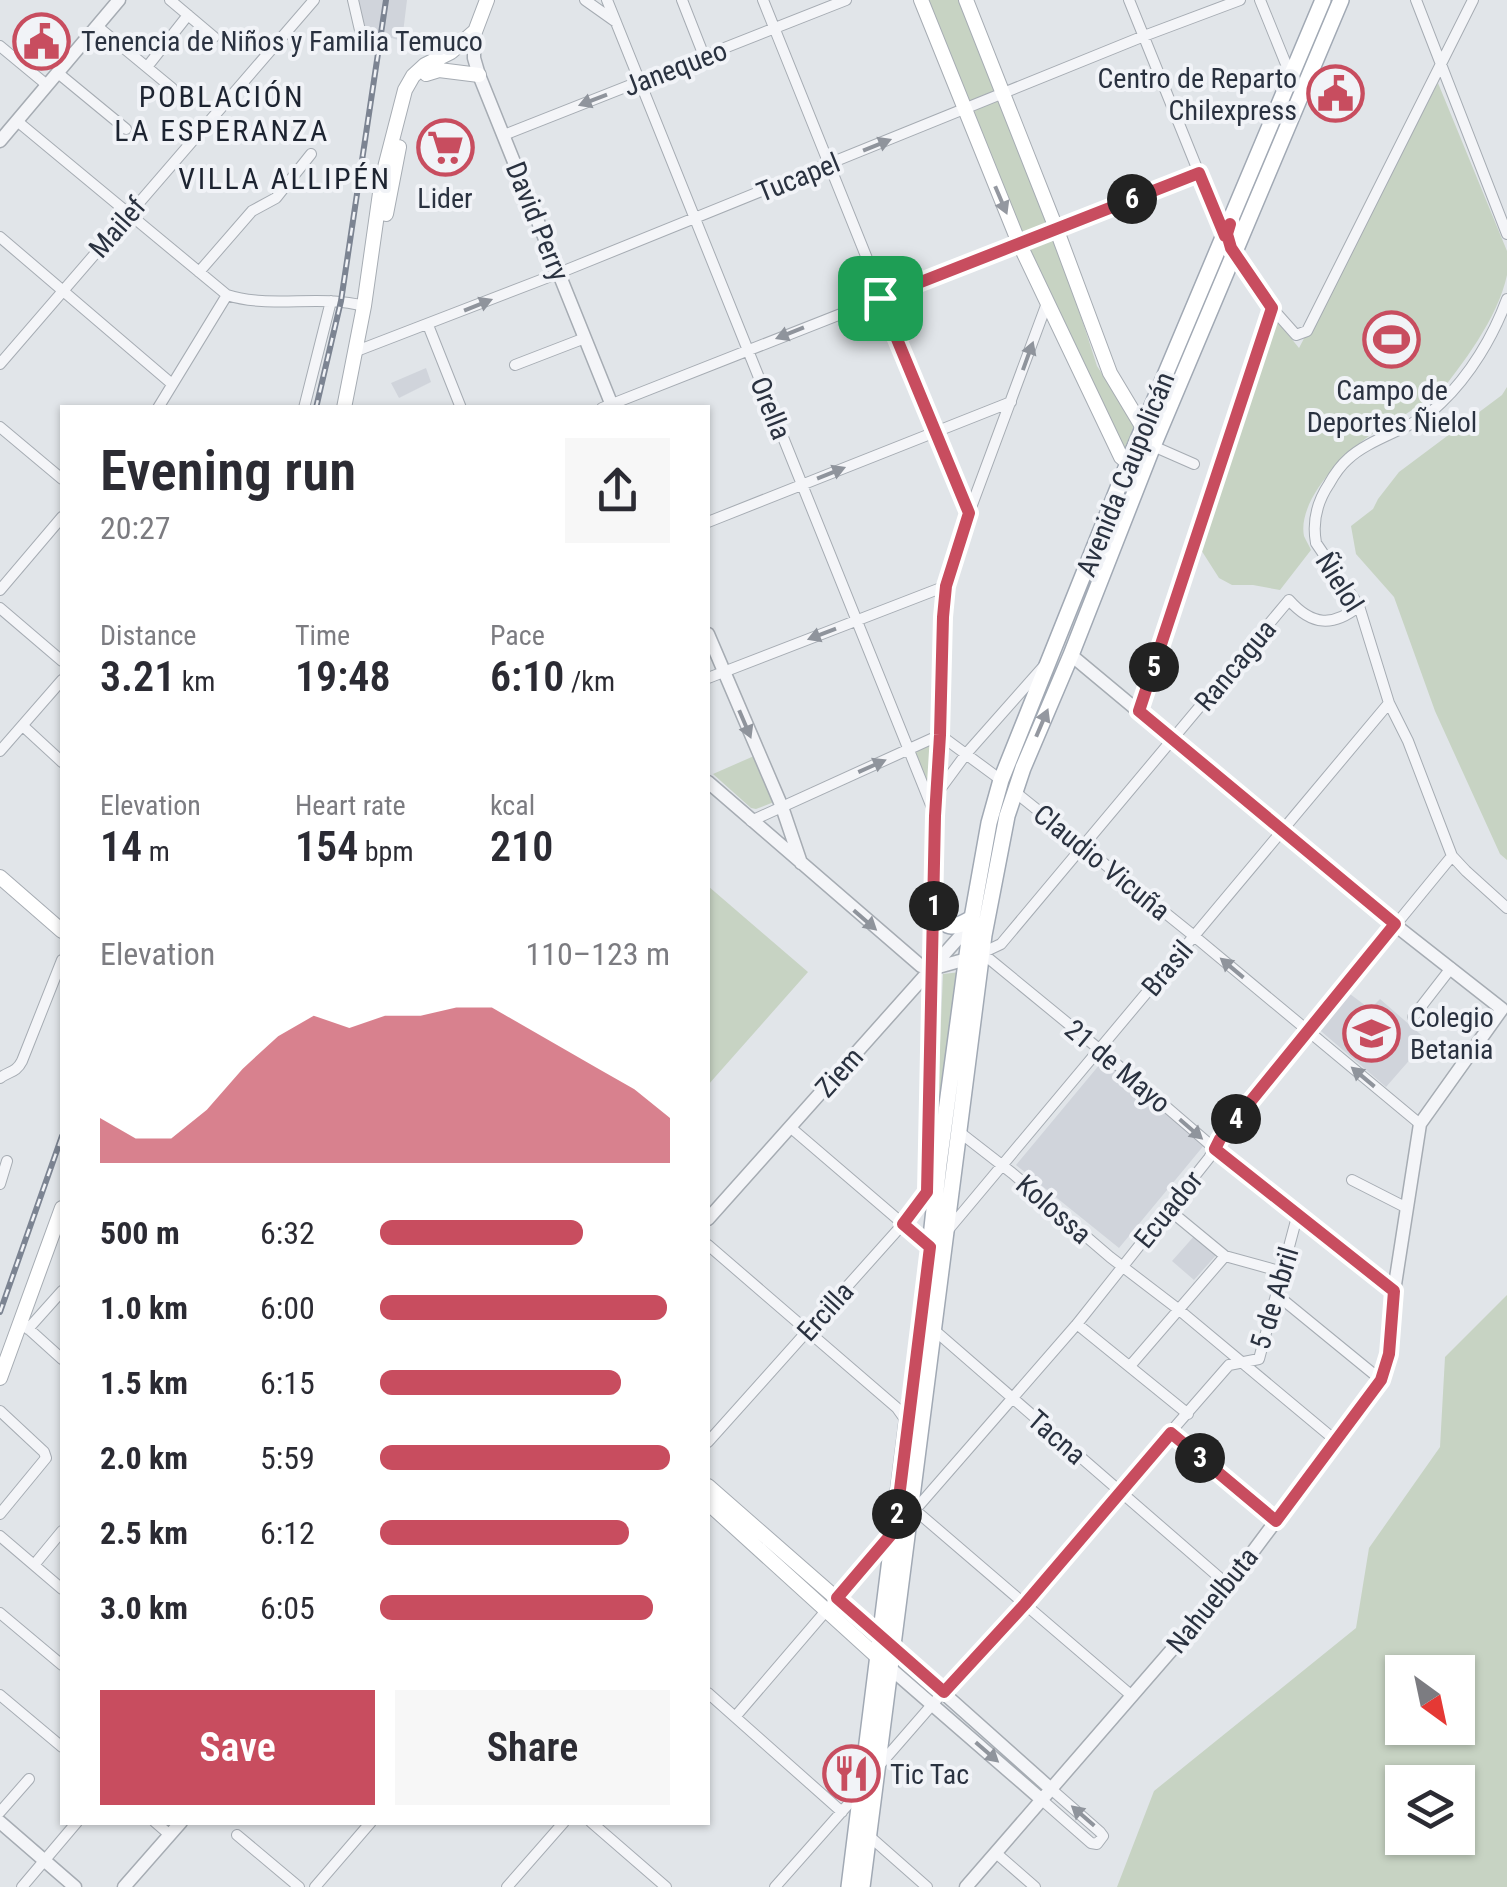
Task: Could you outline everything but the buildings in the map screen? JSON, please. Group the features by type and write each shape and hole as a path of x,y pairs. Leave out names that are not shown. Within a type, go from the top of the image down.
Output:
{"main road":[{"path":"364,306 414,89 426,74 463,52 472,42 486,0"},
{"path":"921,0 1019,243 1121,457 1128,463"},
{"path":"966,0 1110,373 1143,428 1151,451"},
{"name":"Avenida Caupolicán","path":"886,1653 914,1507 944,1234 990,898 1007,816 1071,655 1128,463 1323,0"},
{"name":"Avenida Caupolicán","path":"886,1653 907,1422 966,961 989,822 1046,663 1067,615 1091,580 1151,451 1341,0"},
{"path":"345,405 364,306 382,179 405,90 425,65 451,52 474,32"},
{"path":"426,74 439,70 479,75"},
{"path":"1290,74 1295,105"},
{"path":"1227,230 1234,252"},
{"path":"1067,615 1063,634 1071,655"},
{"path":"1001,780 1006,791 1007,816"},
{"path":"0,878 60,929"},
{"path":"934,913 952,927 972,921"},
{"path":"0,1378 24,1326 60,1214"},
{"path":"710,1488 837,1598 886,1653 862,1887"},
{"path":"710,1504 826,1610 886,1653"},
{"path":"849,1887 861,1791 886,1653"}],"street":[{"path":"0,141 119,0"},
{"path":"170,0 214,37"},
{"name":"Mailef","path":"0,364 314,0"},
{"path":"353,0 362,39 368,44"},
{"path":"585,0 616,22"},
{"name":"Orella","path":"608,0 935,816"},
{"path":"682,0 704,56"},
{"path":"763,0 969,513"},
{"name":"Janequeo","path":"504,135 846,0"},
{"path":"1129,0 1199,173 1227,230"},
{"name":"Tucapel","path":"354,352 1240,0"},
{"path":"1260,0 1290,74"},
{"path":"1416,0 1507,234"},
{"path":"1234,252 1272,308 1296,335 1305,334 1473,0"},
{"path":"147,68 188,16"},
{"path":"97,26 172,88"},
{"name":"David Perry","path":"474,32 474,58 479,75 609,405"},
{"path":"0,46 47,85"},
{"path":"58,73 126,129"},
{"path":"17,121 227,295 244,300 330,300 364,306"},
{"path":"199,272 252,212 276,198 312,154"},
{"path":"611,405 1199,173"},
{"path":"0,237 172,384"},
{"path":"160,405 227,295"},
{"name":"Ñielol","path":"1507,299 1484,348 1442,402 1349,458 1325,489 1314,530 1316,543 1359,606 1388,702 1408,741 1452,856 1507,908"},
{"path":"305,405 330,300"},
{"path":"927,1192 935,816 946,586 1047,304"},
{"path":"1139,711 1272,308"},
{"path":"428,325 460,405"},
{"path":"515,366 585,338"},
{"path":"710,521 1011,402"},
{"path":"0,427 60,477"},
{"path":"1151,451 1194,464"},
{"path":"0,590 60,518"},
{"path":"710,677 946,586"},
{"name":"Rancagua","path":"982,953 1001,944 1290,600 1299,611 1320,621 1340,619 1359,606"},
{"path":"0,608 60,659"},
{"path":"710,639 782,807 802,866"},
{"path":"1071,655 1395,924 1504,1006"},
{"path":"936,795 966,754 1046,663"},
{"path":"0,752 60,682"},
{"name":"Brasil","path":"944,1234 1388,702"},
{"path":"23,726 60,760"},
{"path":"751,820 940,735"},
{"path":"940,735 1001,780"},
{"path":"710,784 921,966 931,969 982,953"},
{"name":"Claudio Vicuña","path":"1015,792 1420,1124"},
{"name":"Ecuador","path":"914,1507 1077,1324 1307,1031 1452,856"},
{"name":"Ziem","path":"710,1217 972,921"},
{"name":"21 de Mayo","path":"982,953 1215,1149 1394,1291"},
{"path":"0,1064 6,1076 18,1068 60,965"},
{"path":"1413,1016 1451,968"},
{"name":"Nahuelbuta","path":"966,1887 1228,1585 1381,1380 1389,1354 1394,1291 1420,1124 1504,1006"},
{"path":"790,1127 930,1247"},
{"name":"Kolossa","path":"958,1131 1335,1440"},
{"path":"0,1184 7,1161"},
{"name":"Ercilla","path":"710,1440 903,1224 939,1177"},
{"path":"1352,1180 1407,1208"},
{"path":"1168,1209 1225,1256 1283,1272"},
{"name":"5 de Abril","path":"876,1769 1025,1604 1229,1365 1259,1359 1298,1214"},
{"path":"710,1247 892,1403 907,1422"},
{"path":"1130,1366 1225,1256"},
{"path":"60,1293 24,1326 60,1357"},
{"path":"1277,1295 1381,1380"},
{"path":"1077,1324 1188,1414"},
{"name":"Tacna","path":"932,1329 1228,1585"},
{"path":"892,1403 911,1395"},
{"path":"0,1412 46,1458 0,1514"},
{"path":"1171,1433 1276,1521"},
{"path":"914,1507 1132,1696"},
{"path":"735,1717 895,1530"},
{"path":"34,1565 60,1532"},
{"path":"0,1536 60,1586"},
{"path":"0,1613 60,1663"},
{"path":"886,1653 932,1705 1047,1794 1100,1832 1101,1842 1090,1843 1047,1794 944,1692 886,1653"},
{"path":"0,1695 60,1745"},
{"path":"710,1695 842,1812"},
{"path":"0,1812 29,1779"},
{"path":"775,1887 861,1791"},
{"path":"0,1822 75,1887"},
{"path":"22,1887 74,1825"},
{"path":"158,1825 170,1836"},
{"path":"124,1887 179,1825"},
{"path":"314,1887 367,1825"},
{"path":"507,1887 561,1825"},
{"path":"595,1825 666,1887"},
{"path":"237,1835 299,1887"},
{"path":"868,1835 927,1887"},
{"path":"996,1853 1036,1887"}],"shaded area":[{"path":"358,0 407,0 402,41 360,29"},
{"path":"426,368 431,382 399,398 391,383"},
{"name":"Colegio Betania","path":"1346,991 1370,1009 1380,999 1427,1040 1386,1087 1315,1026"},
{"path":"1105,1058 1205,1144 1119,1248 1016,1165"},
{"path":"1196,1234 1218,1253 1194,1280 1172,1261"}],"green space":[{"path":"925,0 961,0 1057,242 1097,366 1136,426 1125,453 1029,256"},
{"name":"Campo de Deportes Ñielol","path":"1438,83 1507,251 1507,275 1496,308 1435,399 1429,404 1425,401 1372,434 1325,478 1304,522 1304,536 1311,550 1280,590 1232,585 1219,578 1196,542 1273,316 1299,348"},
{"path":"1507,387 1507,860 1500,854 1435,711 1394,597 1356,554 1351,526 1373,509 1399,472 1502,395"},
{"path":"935,743 931,796 913,752"},
{"path":"754,756 774,802 756,809 713,774"},
{"path":"710,888 808,972 710,1083"},
{"path":"960,972 952,1011 930,1182 943,974"},
{"path":"1507,1295 1507,1887 1117,1887 1154,1791 1356,1628 1369,1548 1440,1447 1445,1357"}],"railway":[{"path":"317,405 341,301 386,0"},
{"path":"0,1312 60,1142"}],"place":[{"name":"Tenencia de Niños y Familia Temuco","path":"42,41"},
{"name":"Centro de Reparto Chilexpress","path":"1336,94"},
{"name":"Lider","path":"445,147"},
{"name":"Campo de Deportes Ñielol","path":"1392,339"},
{"name":"Colegio Betania","path":"1371,1033"},
{"name":"Tic Tac","path":"851,1774"}],"district":[{"name":"POBLACIÓN LA ESPERANZA","path":"222,114"},
{"name":"VILLA ALLIPÉN","path":"285,179"}],"route":[{"path":"1199,173 1225,236 1230,224 1227,234 1231,248 1272,308 1139,711 1395,924 1215,1149 1394,1291 1389,1354 1381,1380 1276,1521 1171,1433 944,1692 837,1598 895,1530 919,1346 930,1247 903,1224 927,1192 943,617 946,586 969,513 880,298 1199,173"}]}
